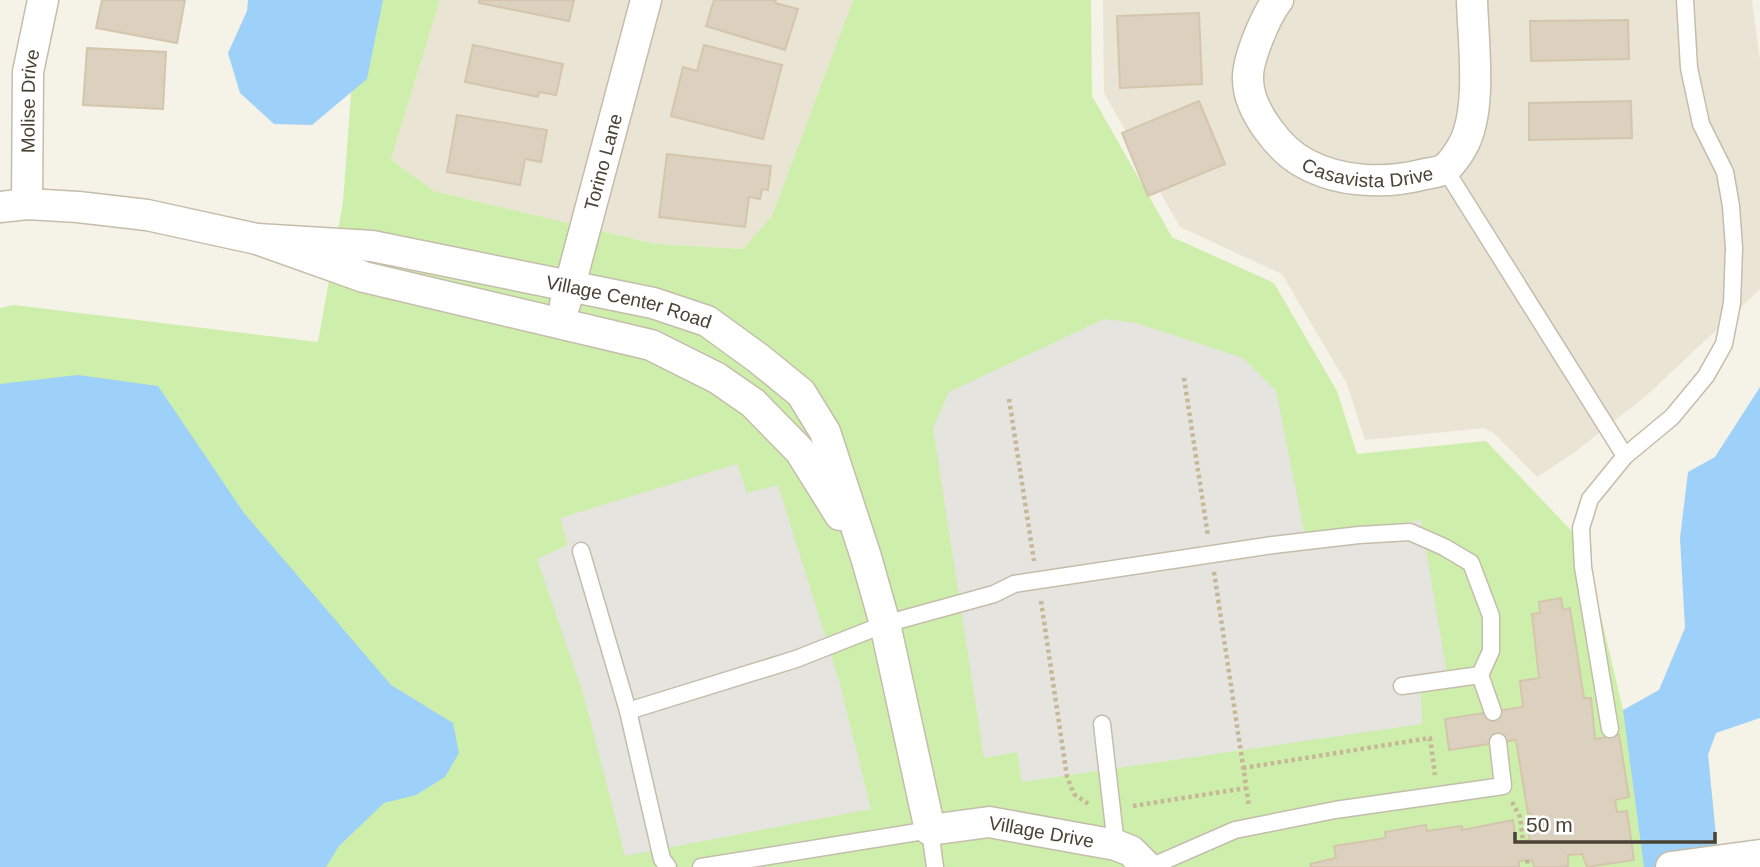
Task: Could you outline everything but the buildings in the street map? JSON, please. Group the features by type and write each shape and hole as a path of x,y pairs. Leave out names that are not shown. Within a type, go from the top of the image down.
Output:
{"street":[{"name":"Molise Drive","path":"14,206 28,72 43,0"},
{"name":"Torino Lane","path":"560,324 646,0"},
{"name":"Casavista Drive","path":"1278,0 1269,11 1256,43 1247,79 1254,105 1275,140 1306,164 1351,180 1403,180 1445,169 1463,147 1474,113 1472,0"},
{"name":"Village Center Road","path":"14,206 78,207 147,215 257,239 364,278 651,345 717,378 753,403 800,451 866,557"},
{"name":"Village Center Road","path":"257,239 372,246 653,303 707,321 801,393 825,432 866,557 885,624 930,830"},
{"name":"Village Drive","path":"930,830 989,821 1116,845 1131,851 1149,867"},
{"path":"1671,867 1760,855"}],"lane":[{"path":"1610,729 1583,568 1581,528 1590,499 1625,456 1672,417 1706,376 1724,344 1732,303 1734,248 1731,206 1725,172 1716,149 1700,124 1689,68 1685,0"},
{"path":"1445,169 1625,456"},
{"path":"628,711 796,659 885,624 994,594 1014,584 1273,545 1359,534 1410,532 1471,563 1491,616 1491,651 1480,675 1493,712"},
{"path":"581,551 628,711 662,859 668,867"},
{"path":"1402,686 1480,675"},
{"path":"1102,724 1116,845"},
{"path":"1149,867 1235,830 1335,810 1503,786 1499,743"},
{"path":"701,867 930,830 935,867"}],"path":[{"path":"1184,378 1252,827"},
{"path":"1009,399 1067,777 1074,794 1086,803 1112,809 1247,788"},
{"path":"1243,768 1430,738 1438,795"},
{"path":"1503,786 1520,817 1523,841"},
{"path":"1527,860 1528,867"}],"shaded area":[{"path":"440,0 853,0 772,216 743,249 656,244 434,191 391,159"},
{"path":"1103,0 1752,0 1760,61 1760,289 1647,395 1575,452 1537,477 1494,433 1484,428 1365,440 1347,384 1282,274 1180,227 1104,93"},
{"path":"1104,319 1136,323 1243,358 1276,391 1306,540 1421,520 1449,686 1421,692 1422,724 1022,782 1017,752 984,758 933,428 949,392"},
{"path":"737,464 747,493 778,485 838,677 871,809 625,856 584,696 537,559 568,545 560,518"}],"green space":[{"path":"358,0 440,0 391,159 434,191 656,244 743,249 772,216 853,0 1091,0 1092,96 1172,237 1274,283 1337,391 1357,454 1486,441 1584,544 1623,710 1708,755 1719,867 0,867 0,308 14,305 318,342 343,202"}],"water":[{"path":"248,0 383,0 367,79 312,125 274,124 240,93 228,53 247,11"},
{"path":"78,375 158,386 244,513 391,685 453,723 459,753 445,777 416,795 384,803 339,846 326,867 0,867 0,384"},
{"path":"1760,387 1760,718 1716,733 1708,755 1719,867 1644,867 1623,710 1659,690 1685,628 1680,538 1688,472 1715,457"}]}
